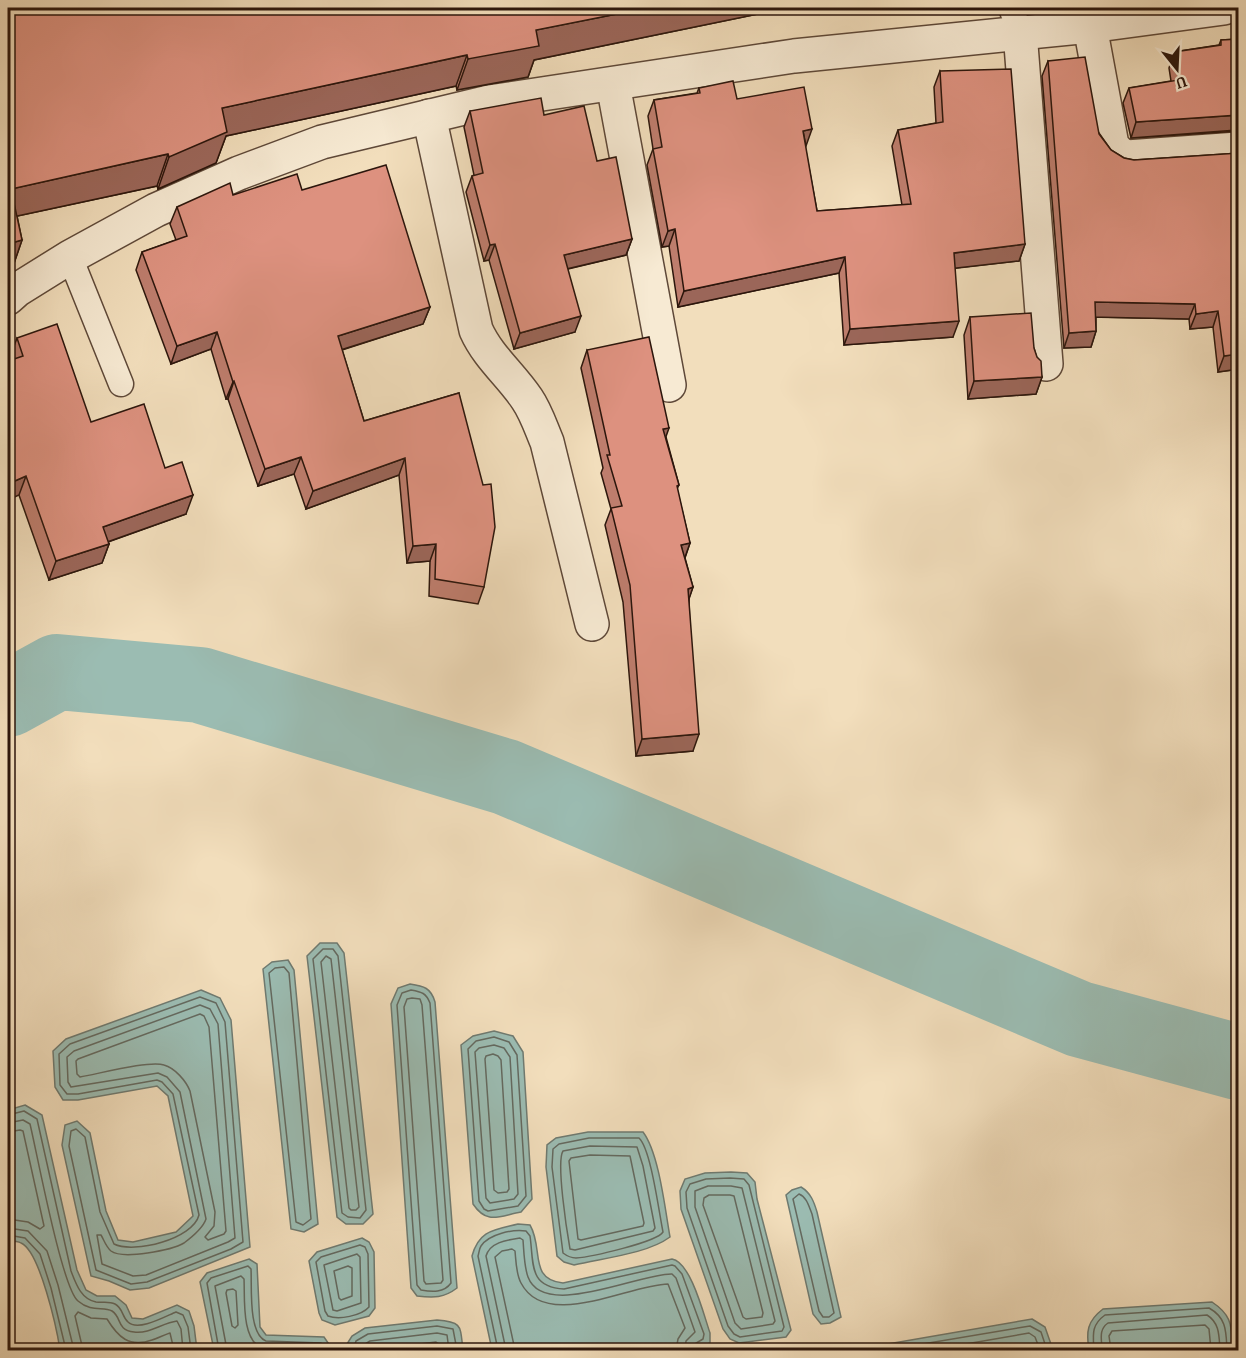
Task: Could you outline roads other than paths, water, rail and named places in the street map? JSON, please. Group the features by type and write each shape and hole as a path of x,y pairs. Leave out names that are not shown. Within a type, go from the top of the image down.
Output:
{"street":[{"path":"8,298 70,257 156,210 239,173 322,142 429,116 489,102 1016,20 1090,26 1224,8"},
{"path":"1016,20 1046,364"},
{"path":"1090,26 1112,145 1119,153 1127,157 1239,149"},
{"path":"613,84 669,385"},
{"path":"429,116 476,330 486,350 528,400 538,419 547,442 592,624"}],"lane":[{"path":"70,257 121,384"}],"water":[{"path":"320,943 337,943 344,953 373,1214 363,1224 346,1224 337,1217 307,956"},
{"path":"288,960 294,970 318,1224 304,1232 291,1229 263,969 272,962"},
{"path":"410,984 426,988 435,1002 457,1288 448,1294 434,1297 417,1296 411,1288 391,1004 398,988"},
{"path":"201,990 220,998 231,1020 250,1247 149,1288 130,1290 91,1276 62,1145 65,1125 77,1121 90,1133 106,1211 118,1240 133,1242 176,1232 193,1216 168,1096 157,1086 78,1100 63,1100 55,1087 53,1051 66,1039"},
{"path":"494,1031 513,1036 523,1052 532,1199 521,1212 500,1217 483,1215 473,1204 461,1045 473,1036"},
{"path":"25,1105 42,1115 77,1270 86,1290 97,1296 115,1296 126,1305 132,1318 143,1319 177,1305 189,1311 194,1326 197,1350 60,1350 46,1292 35,1260 21,1243 8,1241 8,1110"},
{"path":"588,1132 643,1132 649,1141 657,1167 670,1237 649,1248 574,1265 564,1262 557,1256 546,1167 547,1145 556,1138"},
{"path":"705,1173 747,1173 755,1182 757,1199 791,1330 786,1337 739,1343 730,1339 723,1329 681,1209 680,1191 685,1179"},
{"path":"801,1187 810,1195 817,1212 841,1317 830,1323 821,1324 813,1314 786,1195"},
{"path":"518,1224 530,1225 541,1269 545,1276 563,1283 672,1259 679,1262 696,1291 710,1333 710,1343 690,1350 492,1350 472,1256 483,1236 489,1232"},
{"path":"362,1238 369,1242 374,1252 375,1308 369,1316 335,1325 322,1320 309,1261 317,1252"},
{"path":"249,1259 257,1264 260,1327 266,1335 324,1337 333,1350 214,1350 200,1282 207,1273"},
{"path":"1212,1302 1224,1312 1230,1322 1233,1350 1089,1350 1089,1327 1103,1309"},
{"path":"1032,1319 1045,1327 1053,1350 853,1350"},
{"path":"437,1320 452,1322 459,1327 463,1350 348,1350 347,1344 352,1336 365,1328"}],"waterway":[{"path":"8,699 57,672 200,685 506,777 1079,1019 1238,1062"}]}
